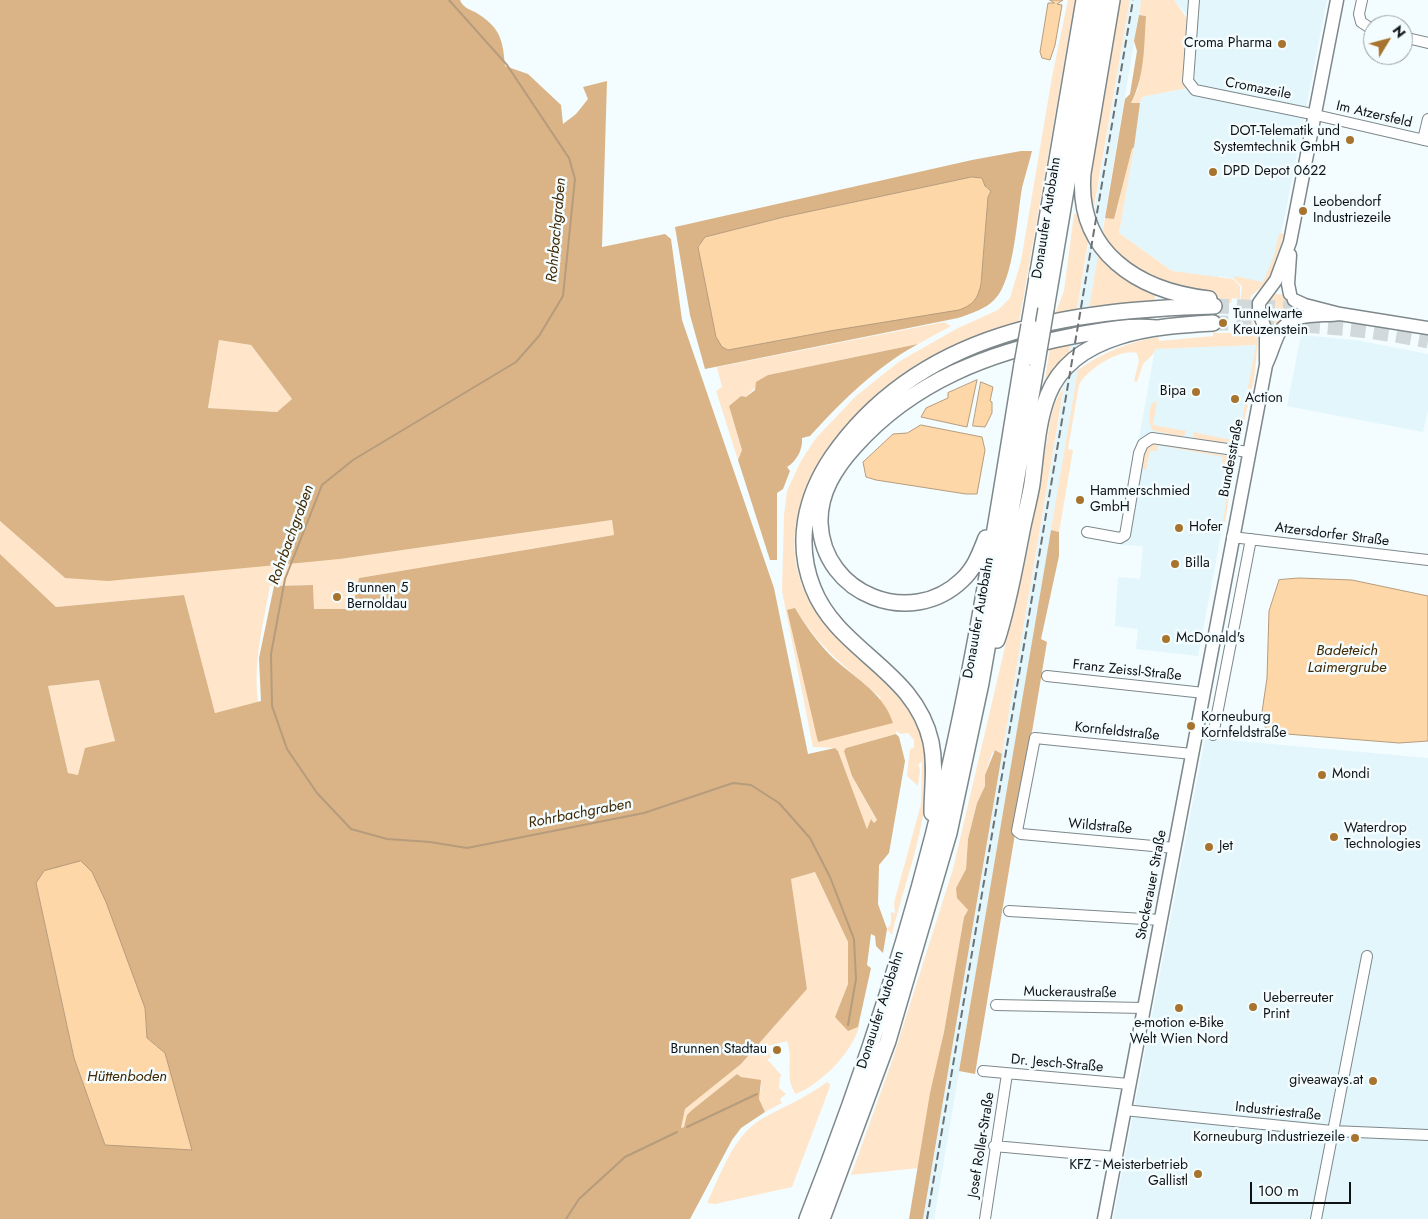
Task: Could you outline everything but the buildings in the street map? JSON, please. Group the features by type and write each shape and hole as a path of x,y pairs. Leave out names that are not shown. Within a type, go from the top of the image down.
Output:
{"highway":[{"name":"Donauufer Autobahn","path":"822,1219 846,1160 891,1032 942,860 981,683 1037,362 1039,310 1084,0"},
{"name":"Donauufer Autobahn","path":"807,1219 878,1026 933,837 967,683 1022,364 1039,310 1098,0"},
{"path":"933,837 934,765 927,729 918,709 901,685 840,630 818,599 809,577 803,546 805,519 810,497 826,465 860,422 886,397 926,368 958,351 1008,333 1066,319 1122,311 1214,303 1152,284 1130,271 1102,247 1092,234 1086,218 1082,198 1083,173 1112,0"},
{"path":"997,514 979,557 963,580 936,597 911,604 898,604 874,599 848,583 828,556 820,524 825,492 844,459 887,415 929,385 977,362 1038,344 1130,327 1156,328 1214,323"},
{"path":"981,683 1006,614 1031,489 1041,420 1049,392 1065,369 1077,358 1124,335 1156,328"}],"main road":[{"path":"1266,365 1266,331 1259,313 1259,303 1270,291 1278,276 1290,242 1336,0"},
{"path":"1266,365 1296,310 1288,284 1290,242"},
{"path":"1270,291 1280,290 1305,305 1340,314 1428,328"},
{"path":"1264,322 1273,327 1306,316 1340,314"},
{"name":"Bundesstraße","path":"1228,557 1266,365"},
{"name":"Stockerauer Straße","path":"1104,1219 1228,557"}],"street":[{"name":"Cromazeile","path":"1194,0 1188,81 1195,90 1315,115"},
{"path":"1362,0 1359,14 1363,23"},
{"path":"1413,39 1428,43"},
{"name":"Im Atzersfeld","path":"1315,115 1426,141"},
{"path":"1426,141 1428,119"},
{"path":"1087,532 1120,538 1125,535 1139,453 1143,444 1152,438 1248,452"},
{"name":"Atzersdorfer Straße","path":"1232,537 1428,560"},
{"path":"1213,735 1251,539"},
{"name":"Franz Zeissl-Straße","path":"1047,676 1204,693"},
{"name":"Kornfeldstraße","path":"1021,834 1018,831 1035,738 1192,754"},
{"name":"Wildstraße","path":"1021,834 1175,848"},
{"path":"1009,911 1161,920"},
{"path":"1316,1219 1367,956"},
{"name":"Muckeraustraße","path":"996,1005 1144,1008"},
{"name":"Dr. Jesch-Straße","path":"982,1071 1129,1084"},
{"name":"Josef Roller-Straße","path":"985,1219 994,1146 1007,1074"},
{"name":"Industriestraße","path":"1124,1110 1332,1131 1428,1135"},
{"path":"994,1146 1116,1157"}],"shaded area":[{"path":"0,0 460,0 464,6 490,23 499,34 505,66 528,74 561,105 563,124 576,114 588,99 583,87 607,81 602,247 665,234 671,239 682,320 774,588 808,754 835,748 838,751 867,829 871,819 874,823 877,820 852,776 844,751 846,748 896,734 899,737 905,761 889,853 879,865 878,904 887,929 883,953 876,946 875,936 871,934 867,965 871,968 858,1027 848,1031 835,1017 848,984 848,942 815,872 791,879 807,989 741,1064 685,1109 681,1128 684,1127 687,1115 692,1110 737,1074 741,1077 761,1080 759,1099 765,1112 741,1128 732,1140 690,1219 0,1219 0,554 56,607 184,595 215,713 261,701 259,658 274,586 313,585 314,609 347,609 355,597 359,578 614,535 612,520 340,559 108,581 65,578 0,521","holes":["219,340 251,345 292,399 277,412 208,408","99,680 115,741 85,748 78,775 68,773 48,686","36,883 145,1008 147,1038 165,1053 105,1145 74,1058"]},
{"path":"1068,0 1075,0 1019,323 948,348 908,370 881,391 855,415 832,443 813,473 800,506 795,539 798,573 813,607 826,625 888,685 902,702 914,719 922,740 926,763 924,812 919,838 892,935 887,929 891,924 891,912 895,913 894,903 921,804 922,762 918,764 920,770 918,786 907,776 910,749 914,748 914,740 908,733 901,734 896,731 896,734 846,748 852,776 877,821 874,823 872,820 867,829 838,751 835,748 813,747 782,591 784,515 787,491 801,461 816,438 856,396 900,361 958,328 998,310 1010,298 1021,261 1052,77","holes":["795,608 804,622 834,657 881,698 818,742"]},
{"path":"1117,0 1130,0 1091,224 1086,201"},
{"path":"1130,0 1141,0 1099,250 934,1219 923,1219"},
{"path":"1141,0 1174,0 1189,21 1185,76 1187,88 1142,97 1140,103 1131,103 1138,89 1146,16 1139,15"},
{"path":"1174,0 1327,0 1284,220 1275,255 1263,285 1219,276 1218,279 1172,271 1119,233 1141,97 1187,88 1185,76 1187,15"},
{"path":"1139,15 1146,16 1141,71 1136,93 1131,103 1140,103 1134,147 1114,219 1105,218 1125,99 1130,94 1137,51 1134,41"},
{"path":"1134,147 1119,233 1172,271 1233,279 1240,286 1240,299 1232,298 1231,303 1225,303 1225,313 1216,313 1215,333 1247,333 1247,320 1242,317 1244,314 1250,314 1258,339 1254,380 1240,438 1224,443 1211,442 1194,438 1193,432 1232,440 1233,435 1239,436 1256,345 1155,349 1154,353 1143,364 1137,382 1134,381 1139,361 1137,353 1130,352 1113,357 1096,367 1079,385 1068,449 1073,450 1059,532 1051,530 1078,370 1107,353 1137,342 1158,337 1159,341 1213,336 1214,293 1171,285 1134,268 1101,240 1105,218 1114,218"},
{"path":"1021,151 1032,151 1022,188 1007,278 991,303 978,311 958,318 705,369 690,315 675,227 972,160","holes":["972,177 988,188 990,194 988,197 981,284 830,331 728,350 716,337 698,247 705,237 784,217"]},
{"path":"1080,213 1089,236 1077,310 1055,314 1064,291 1074,214"},
{"path":"1279,234 1284,234 1269,280 1251,296 1248,305 1240,305 1242,286 1235,280 1234,276 1263,282 1274,256"},
{"path":"1099,250 1156,292 1154,301 1089,308"},
{"path":"1278,294 1284,295 1292,303 1292,315 1284,323 1278,324 1272,323 1264,315 1263,309 1264,303 1272,295"},
{"path":"944,322 951,326 918,344 768,375 746,397 741,396 729,406 742,450 738,460 716,391 722,387 717,367"},
{"path":"1301,335 1355,340 1428,354 1428,410 1423,432 1287,406"},
{"path":"219,340 251,345 292,399 277,412 208,408"},
{"path":"1071,343 1068,360 1043,393 1050,347"},
{"path":"918,344 874,374 834,410 810,436 802,438 799,454 787,467 790,471 783,489 777,493 777,560 770,560 738,460 742,450 729,406 741,396 746,397 755,390 756,382 768,375"},
{"path":"1257,345 1198,656 1136,649 1138,629 1115,626 1118,577 1140,579 1143,546 1120,545 1155,349"},
{"path":"1064,386 1002,754 996,750 992,753 985,775 985,786 977,803 968,839 966,869 956,888 968,910 964,917 919,1168 851,1175 892,1061 953,869 1027,553 1051,417 1055,403"},
{"path":"1157,401 1153,425 1186,431 1185,435 1179,437 1152,430 1149,420 1151,404"},
{"path":"1154,442 1233,457 1235,459 1225,522 1223,521 1227,496 1222,494 1228,482 1229,473 1222,462 1223,457 1158,445 1157,451 1150,451 1146,470 1144,470 1142,466 1143,454"},
{"path":"612,520 614,535 359,578 355,597 347,609 314,609 313,585 270,586 258,658 258,702 215,713 184,595 56,607 0,554 0,521 65,578 340,559"},
{"path":"1051,530 1059,532 1059,556 1041,639 1047,642 975,1074 959,1071"},
{"path":"795,608 829,654 866,685 882,702 893,723 818,742 787,610"},
{"path":"99,680 115,741 78,775 68,773 48,686"},
{"path":"1205,738 1428,758 1428,1219 1113,1219"},
{"path":"995,750 1002,754 923,1219 909,1219 930,1093 944,1032 964,917 968,910 957,898 956,888 966,869 968,839 977,803 985,786 985,775"},
{"path":"815,872 848,942 848,984 835,1017 858,1027 860,1021 857,1032 852,1043 845,1054 826,1074 796,1094 792,1088 790,1055 787,1041 768,1046 771,1058 767,1059 782,1076 780,1077 779,1088 786,1094 780,1099 782,1103 765,1112 759,1099 761,1086 756,1080 741,1077 737,1074 692,1110 684,1127 681,1128 685,1109 741,1064 807,989 791,879"},
{"path":"827,1082 830,1084 829,1089 792,1187 715,1204 707,1203 728,1157 742,1136 760,1120 802,1098"}],"water":[{"path":"1050,0 1063,0 1057,4 1062,5 1055,45 1050,60 1042,58 1040,52 1048,3 1054,3"},
{"path":"972,177 982,178 985,186 991,191 988,197 981,284 976,298 968,306 959,310 728,350 722,347 716,337 698,247 705,237 784,217"},
{"path":"977,380 967,427 921,417 926,408 948,398 948,393"},
{"path":"981,382 993,387 990,401 992,402 992,413 985,427 973,426"},
{"path":"921,425 982,437 985,450 977,494 966,494 866,477 863,462 893,434 907,433"},
{"name":"Badeteich Laimergrube","path":"1299,578 1352,580 1428,596 1428,741 1399,743 1274,733 1265,727 1262,712 1267,678 1269,611 1279,580"},
{"name":"Hüttenboden","path":"81,861 92,872 106,902 145,1008 147,1038 165,1053 192,1150 105,1145 74,1058 36,883 44,871"}],"waterway":[{"name":"Rohrbachgraben","path":"449,0 507,65 569,158 575,179 563,296 539,336 516,362 353,460 322,485 285,579 271,654 272,706 287,749 317,793 351,829 387,839 430,842 467,848 644,813 733,783 751,785 779,803 810,838 830,877 854,939 856,979 848,1025"},
{"name":"Rohrbachgraben","path":"687,1127 757,1094"},
{"name":"Rohrbachgraben","path":"566,1219 579,1199 625,1157 677,1132"}],"tunnel":[{"path":"1214,306 1315,309"},
{"path":"1213,323 1321,326 1428,341"}],"railway":[{"path":"927,1219 1133,0"}],"place":[{"name":"Croma Pharma","path":"1282,44"},
{"name":"DOT-Telematik und Systemtechnik GmbH","path":"1350,140"},
{"name":"DPD Depot 0622","path":"1213,172"},
{"name":"Leobendorf Industriezeile","path":"1303,211"},
{"name":"Tunnelwarte Kreuzenstein","path":"1223,323"},
{"name":"Bipa","path":"1196,392"},
{"name":"Action","path":"1235,399"},
{"name":"Hammerschmied GmbH","path":"1080,500"},
{"name":"Hofer","path":"1179,528"},
{"name":"Billa","path":"1175,564"},
{"name":"Brunnen 5 Bernoldau","path":"337,597"},
{"name":"McDonald's","path":"1166,639"},
{"name":"Korneuburg Kornfeldstraße","path":"1191,726"},
{"name":"Mondi","path":"1322,775"},
{"name":"Waterdrop Technologies","path":"1334,837"},
{"name":"Jet","path":"1209,847"},
{"name":"Ueberreuter Print","path":"1253,1007"},
{"name":"e-motion e-Bike Welt Wien Nord","path":"1179,1008"},
{"name":"Brunnen Stadtau","path":"777,1050"},
{"name":"giveaways.at","path":"1373,1081"},
{"name":"Korneuburg Industriezeile","path":"1355,1138"},
{"name":"KFZ - Meisterbetrieb Gallistl","path":"1198,1174"}]}
